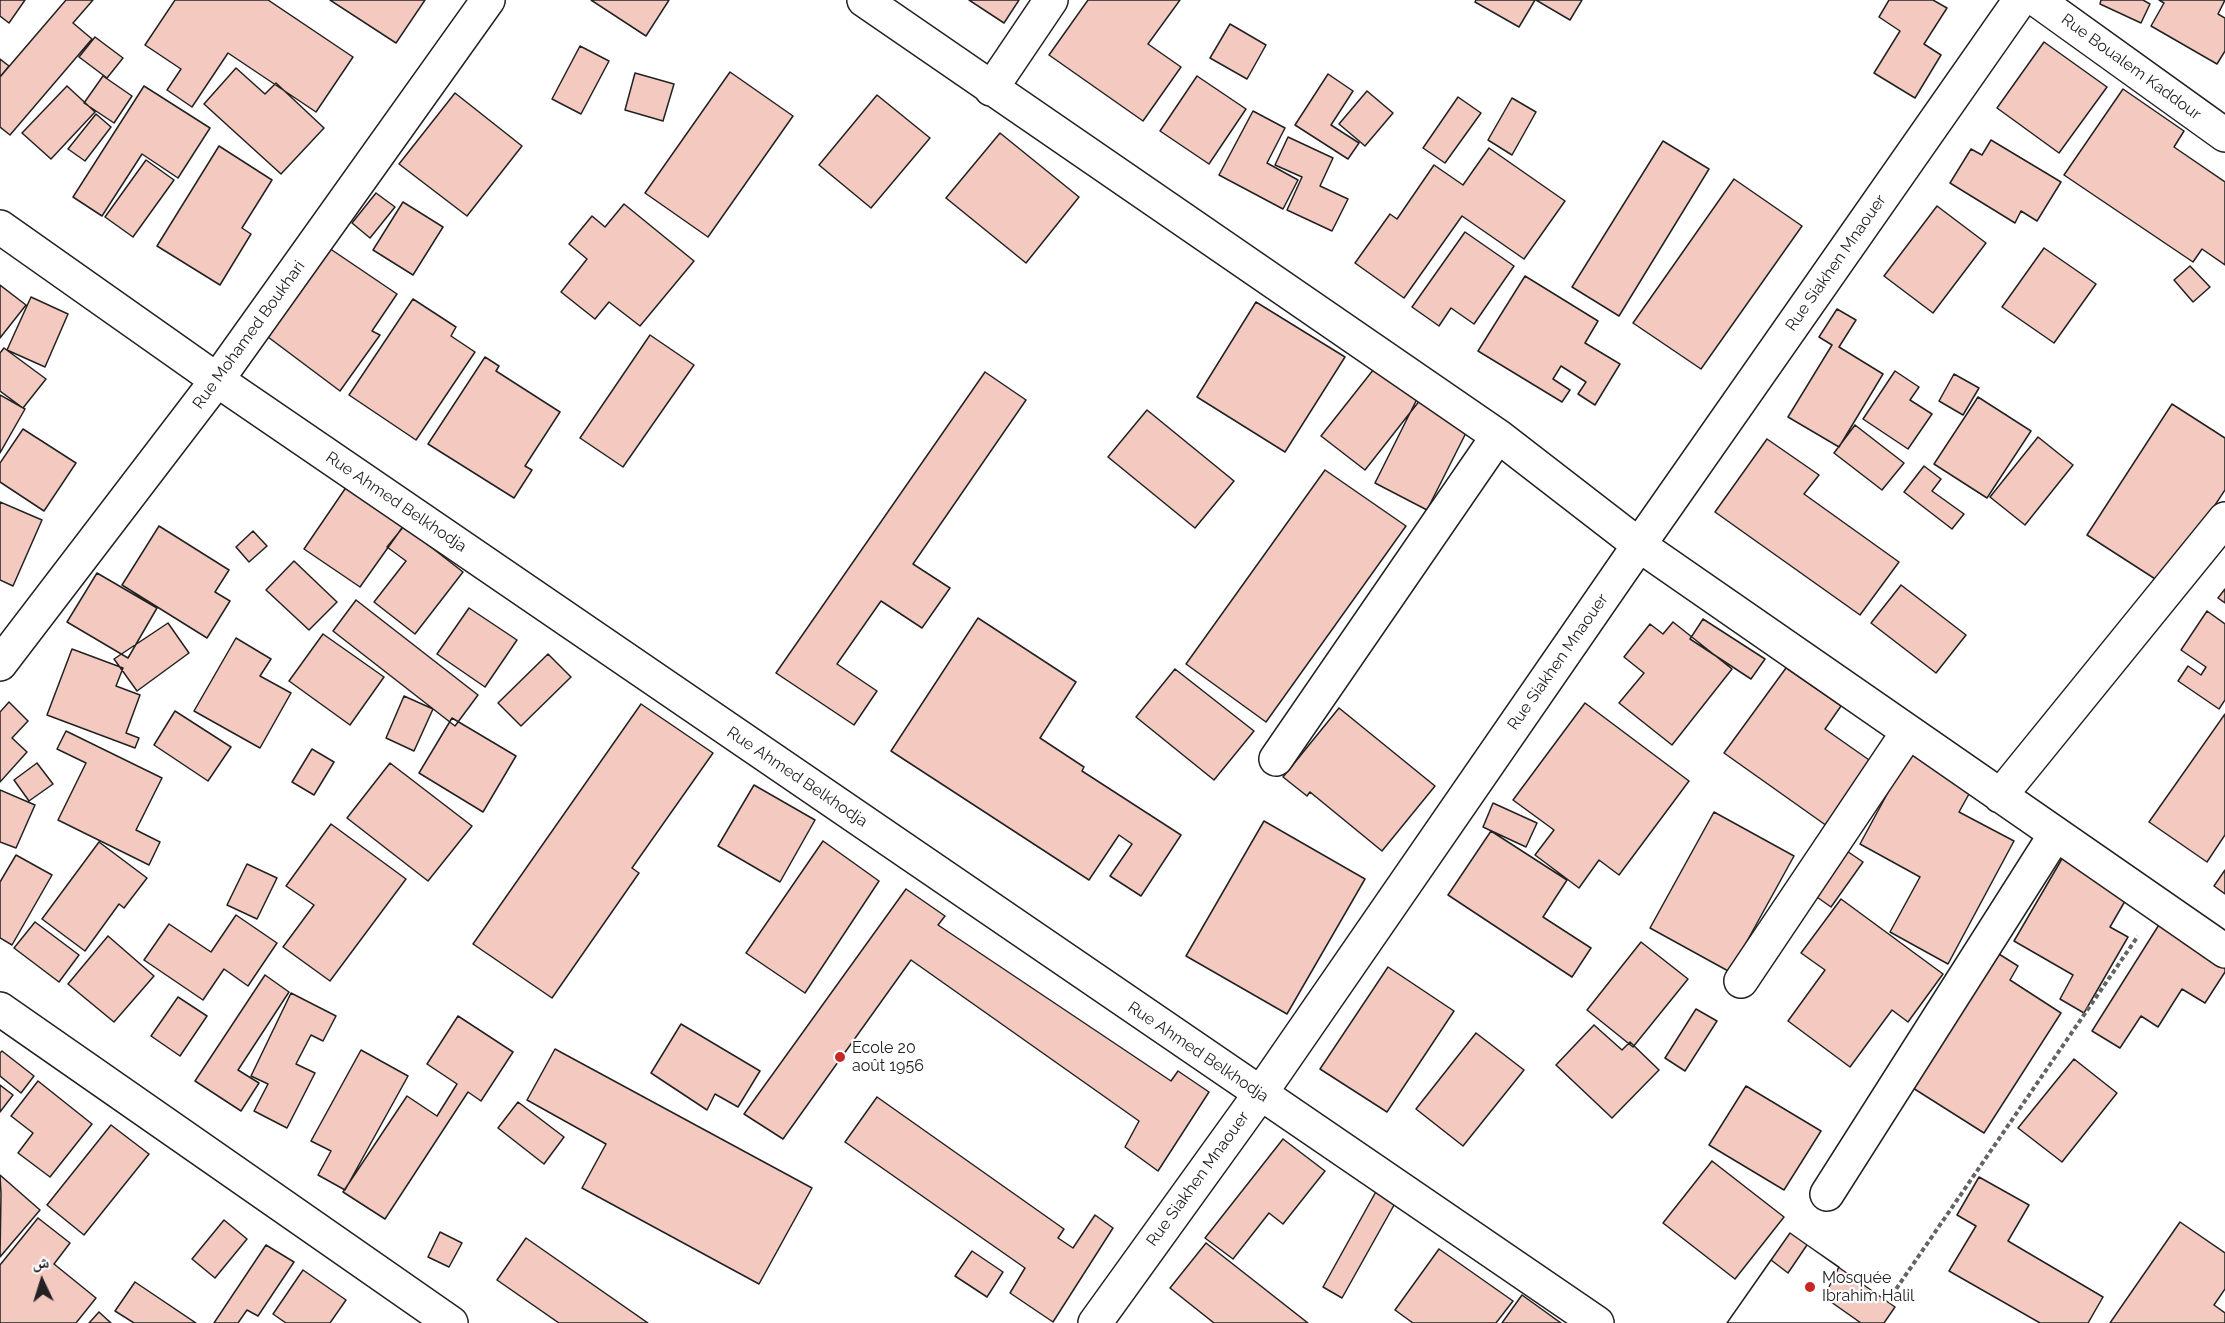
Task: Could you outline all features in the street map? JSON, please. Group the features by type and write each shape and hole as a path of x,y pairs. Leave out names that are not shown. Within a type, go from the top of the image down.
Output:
{"street":[{"name":"Rue Mohamed Boukhari","path":"0,664 218,380 488,0"},
{"path":"864,0 1498,436 1639,545 2225,951"},
{"path":"991,89 1051,0"},
{"name":"Rue Siakhen Mnaouer","path":"1095,1323 1260,1094 1639,545 2020,0"},
{"name":"Rue Boualem Kaddour","path":"2037,0 2225,135"},
{"name":"Rue Ahmed Belkhodja","path":"0,227 218,380 1597,1323"},
{"path":"1276,759 1498,436"},
{"path":"2001,796 2225,519"},
{"path":"1741,981 1908,732"},
{"path":"1827,1194 2055,835"},
{"path":"0,1009 451,1323"}],"path":[{"path":"1892,1295 2159,905"}],"building":[{"path":"0,0 25,0 9,23 0,16"},
{"path":"66,0 93,0 73,23 92,39 10,135 0,127 0,77"},
{"path":"175,0 268,0 353,57 316,112 228,53 192,107 167,90 181,69 145,45"},
{"path":"330,0 425,0 396,43"},
{"path":"591,0 669,0 646,36"},
{"path":"969,0 1019,0 1004,23"},
{"path":"1088,0 1180,0 1148,44 1181,67 1143,121 1049,55"},
{"path":"1476,0 1535,0 1519,27 1475,2"},
{"path":"1536,0 1582,0 1570,20"},
{"path":"1889,0 1933,0 1947,8 1924,44 1941,55 1915,98 1874,73 1900,31 1879,17"},
{"path":"2101,0 2143,0 2150,4 2141,23 2100,4"},
{"path":"2159,0 2225,0 2218,14 2225,18 2225,51 2217,64 2151,26 2164,3"},
{"path":"1230,24 1266,45 1247,79 1210,58"},
{"path":"95,37 123,58 107,78 79,57"},
{"path":"2044,42 2107,87 2059,153 1997,108"},
{"path":"580,46 609,61 581,114 552,99"},
{"path":"0,59 9,66 0,77"},
{"path":"236,68 265,94 276,83 324,128 281,174 204,104"},
{"path":"730,72 793,116 708,237 645,193"},
{"path":"635,73 674,84 663,121 625,110"},
{"path":"1328,74 1353,91 1331,125 1359,143 1348,159 1295,125"},
{"path":"103,76 132,96 114,123 84,103"},
{"path":"1197,76 1246,109 1209,164 1160,131"},
{"path":"67,86 95,112 51,159 22,133"},
{"path":"144,86 210,128 178,178 142,154 102,216 73,197"},
{"path":"2123,89 2184,131 2174,147 2225,182 2225,265 2202,249 2193,262 2064,175"},
{"path":"1367,91 1393,113 1365,146 1339,124"},
{"path":"455,93 522,146 467,216 399,164"},
{"path":"877,95 930,138 871,208 819,165"},
{"path":"1458,97 1481,113 1445,163 1423,148"},
{"path":"1512,98 1536,112 1512,155 1488,140"},
{"path":"1253,111 1285,128 1267,163 1298,180 1283,209 1219,175"},
{"path":"96,114 111,127 85,161 68,149"},
{"path":"1000,133 1079,197 1026,263 946,198"},
{"path":"1288,137 1333,158 1320,186 1348,199 1332,231 1287,210 1302,177 1275,165"},
{"path":"1991,140 2061,182 2037,221 2021,211 2015,223 1950,183 1971,149 1982,155"},
{"path":"1663,141 1709,169 1619,316 1572,287"},
{"path":"219,146 272,180 242,228 251,234 220,285 157,246"},
{"path":"1489,148 1565,201 1524,259 1462,216 1404,298 1355,263 1390,214 1397,219 1434,165 1463,185"},
{"path":"146,160 174,180 133,237 105,217"},
{"path":"1734,179 1802,226 1701,369 1633,323"},
{"path":"376,193 395,207 370,238 352,223"},
{"path":"403,202 443,227 413,275 373,250"},
{"path":"624,204 694,261 640,326 609,302 595,319 561,292 587,259 569,244 592,216 605,227"},
{"path":"1937,206 1986,243 1933,313 1884,276"},
{"path":"1465,232 1514,266 1474,324 1451,308 1439,326 1412,307"},
{"path":"329,248 397,294 372,331 380,335 340,391 268,337"},
{"path":"2044,248 2096,284 2054,343 2002,307"},
{"path":"2190,266 2210,287 2193,302 2174,280"},
{"path":"1525,276 1598,321 1585,343 1620,364 1595,405 1578,394 1586,382 1561,366 1553,379 1570,390 1562,402 1478,351"},
{"path":"0,285 26,305 0,338"},
{"path":"31,297 68,314 45,367 7,350"},
{"path":"413,299 456,327 451,336 475,352 416,440 349,395"},
{"path":"1256,302 1345,357 1285,452 1197,397"},
{"path":"1837,309 1856,320 1839,347 1883,374 1839,447 1788,417 1832,345 1819,337"},
{"path":"650,335 694,365 623,467 580,438"},
{"path":"4,348 46,379 23,408 0,391 0,353"},
{"path":"485,357 499,366 496,371 560,412 525,466 532,470 514,498 428,444"},
{"path":"1381,360 1424,395 1365,470 1321,436"},
{"path":"1895,371 1919,387 1910,400 1932,414 1908,449 1863,419"},
{"path":"985,372 1026,400 913,564 950,588 922,628 881,601 837,664 877,691 854,725 776,673"},
{"path":"1954,374 1979,388 1963,415 1939,401"},
{"path":"0,395 25,409 0,453"},
{"path":"1418,397 1471,423 1427,510 1375,483"},
{"path":"1978,397 2031,431 1987,498 1934,464"},
{"path":"2172,404 2225,438 2225,490 2163,584 2087,535"},
{"path":"1147,410 1234,481 1195,528 1108,457"},
{"path":"1855,425 1904,463 1882,490 1834,453"},
{"path":"23,429 76,463 44,511 0,482 0,463"},
{"path":"2038,437 2073,465 2025,525 1990,497"},
{"path":"1767,439 1819,475 1804,494 1899,562 1860,615 1715,512"},
{"path":"1924,466 1941,479 1932,491 1964,514 1952,529 1904,492"},
{"path":"1325,470 1406,526 1266,722 1186,664"},
{"path":"347,486 404,525 360,587 304,549"},
{"path":"0,502 42,520 13,586 0,580"},
{"path":"159,526 229,570 215,592 230,601 207,638 122,585"},
{"path":"404,526 463,572 415,634 374,602 406,561 387,547"},
{"path":"253,531 267,546 249,562 236,547"},
{"path":"294,561 337,602 309,630 266,590"},
{"path":"97,573 157,608 128,658 67,622"},
{"path":"1901,585 1966,635 1936,673 1871,623"},
{"path":"2225,589 2225,603 2218,598"},
{"path":"356,600 478,695 455,726 333,631"},
{"path":"469,608 517,640 485,687 437,654"},
{"path":"2207,611 2225,624 2225,700 2219,709 2178,681 2188,666 2201,675 2206,667 2181,650"},
{"path":"978,618 1076,682 1040,738 1084,767 1082,771 1181,835 1141,896 1110,876 1132,844 1119,835 1089,880 891,751"},
{"path":"1703,619 1765,659 1751,679 1690,639"},
{"path":"1673,622 1732,669 1672,745 1619,703 1644,673 1624,657 1650,624 1663,634"},
{"path":"168,623 189,653 137,691 114,659"},
{"path":"323,634 384,677 350,725 289,681"},
{"path":"236,638 271,659 260,676 291,693 260,748 194,711"},
{"path":"72,649 123,668 116,686 140,695 126,733 139,738 135,748 47,715"},
{"path":"548,654 571,677 521,726 498,703"},
{"path":"1786,668 1841,706 1825,729 1872,762 1827,826 1724,753"},
{"path":"1175,669 1254,731 1214,780 1136,717"},
{"path":"404,696 433,709 414,751 386,738"},
{"path":"9,702 28,721 12,738 27,752 0,782 0,712"},
{"path":"1585,703 1689,781 1619,875 1599,860 1579,888 1535,855 1554,830 1513,800"},
{"path":"641,704 713,753 632,868 639,873 552,998 473,944"},
{"path":"1339,708 1435,786 1382,851 1310,792 1307,796 1283,777"},
{"path":"175,711 231,747 208,781 154,745"},
{"path":"2225,714 2225,835 2207,862 2149,822"},
{"path":"452,718 516,756 483,812 419,773"},
{"path":"66,731 162,778 136,830 160,842 149,865 58,820 86,763 57,749"},
{"path":"312,749 334,762 314,795 292,782"},
{"path":"1911,750 1974,785 1959,812 2014,841 1948,964 1890,932 1920,877 1860,844"},
{"path":"37,763 53,784 29,801 14,780"},
{"path":"390,763 472,826 428,881 347,818"},
{"path":"754,785 815,820 780,882 718,846"},
{"path":"0,790 35,805 16,848 0,842"},
{"path":"1493,803 1537,823 1526,847 1483,827"},
{"path":"1714,812 1794,856 1730,972 1650,928"},
{"path":"1264,821 1365,879 1287,1014 1186,956"},
{"path":"331,824 406,879 330,981 283,947 314,905 286,886"},
{"path":"1491,831 1567,880 1543,917 1591,948 1572,977 1448,895"},
{"path":"823,841 879,881 805,993 746,953"},
{"path":"99,842 147,878 124,908 119,904 85,951 42,919"},
{"path":"1838,845 1863,862 1831,907 1807,890"},
{"path":"2066,852 2132,889 2110,927 2128,937 2084,1013 2060,999 2073,975 2014,941"},
{"path":"16,855 52,875 12,945 0,938 0,882"},
{"path":"247,864 277,878 257,919 227,905"},
{"path":"2225,870 2225,894 2214,886"},
{"path":"906,889 945,916 938,925 1171,1081 1178,1071 1209,1092 1158,1171 1125,1147 1139,1121 911,960 783,1139 744,1114"},
{"path":"1841,899 1943,974 1908,1022 1892,1010 1850,1067 1788,1021 1825,970 1801,953"},
{"path":"236,915 277,943 248,986 224,969 203,1000 144,960 169,924 211,952"},
{"path":"2162,920 2225,959 2225,972 2205,1003 2182,989 2158,1027 2141,1016 2120,1048 2092,1031"},
{"path":"35,922 79,955 59,982 14,948"},
{"path":"108,936 154,976 114,1022 68,984"},
{"path":"1641,942 1688,979 1633,1047 1587,1010"},
{"path":"1991,949 2018,966 2010,980 2061,1013 1984,1133 1905,1083"},
{"path":"1388,967 1454,1011 1387,1112 1320,1069"},
{"path":"265,975 289,992 238,1070 259,1083 241,1111 195,1081"},
{"path":"291,993 336,1016 323,1041 311,1035 296,1064 315,1073 287,1128 254,1111 268,1084 251,1076"},
{"path":"178,997 207,1016 180,1056 151,1036"},
{"path":"1696,1009 1717,1021 1685,1071 1665,1058"},
{"path":"458,1016 513,1052 481,1101 468,1092 385,1219 343,1192 407,1096 437,1116 457,1084 427,1064"},
{"path":"681,1024 760,1071 738,1107 715,1094 707,1110 651,1073"},
{"path":"1594,1025 1622,1050 1630,1042 1659,1070 1612,1118 1556,1065"},
{"path":"1476,1033 1524,1070 1463,1146 1416,1109"},
{"path":"555,1049 812,1188 759,1284 582,1188 606,1144 527,1100"},
{"path":"361,1050 408,1076 345,1190 318,1175 331,1151 311,1141"},
{"path":"2,1051 34,1076 21,1093 0,1076 0,1053"},
{"path":"2074,1059 2117,1093 2062,1162 2018,1128"},
{"path":"38,1081 92,1124 50,1177 18,1153 33,1133 11,1116"},
{"path":"0,1085 13,1095 0,1112"},
{"path":"1746,1086 1821,1131 1784,1190 1709,1145"},
{"path":"877,1097 1064,1229 1058,1238 1073,1248 1095,1215 1113,1228 1053,1322 1010,1293 1025,1268 845,1142"},
{"path":"518,1102 564,1137 544,1164 498,1128"},
{"path":"111,1125 149,1154 84,1235 47,1205"},
{"path":"1283,1139 1325,1171 1283,1224 1269,1213 1233,1259 1205,1238"},
{"path":"1712,1161 1784,1217 1735,1279 1663,1223"},
{"path":"0,1175 40,1210 0,1257 1,1194"},
{"path":"1979,1177 2029,1205 2008,1241 2103,1297 2088,1323 2040,1323 1949,1271 1976,1226 1957,1215"},
{"path":"1378,1188 1398,1198 1342,1298 1323,1287"},
{"path":"38,1218 70,1243 54,1264 96,1298 76,1323 0,1323 0,1265"},
{"path":"224,1220 247,1239 215,1278 192,1259"},
{"path":"2180,1222 2225,1253 2225,1289 2214,1305 2225,1313 2225,1323 2110,1323"},
{"path":"440,1232 462,1243 449,1267 428,1257"},
{"name":"Mosquée Ibrahim Halil","path":"1790,1233 1895,1307 1884,1323 1727,1323"},
{"path":"526,1238 648,1323 559,1323 497,1280"},
{"path":"1206,1243 1308,1323 1214,1323 1170,1288"},
{"path":"266,1245 294,1262 258,1316 247,1310 238,1323 214,1323"},
{"name":"Mosquée Ibrahim Halil","path":"1807,1245 1839,1267 1824,1297 1861,1323 1727,1323 1771,1260 1788,1273"},
{"path":"1439,1249 1513,1301 1496,1323 1413,1323 1395,1310"},
{"path":"972,1251 1003,1272 987,1297 955,1276"},
{"path":"303,1270 346,1300 330,1323 286,1323 273,1314"},
{"path":"135,1282 196,1323 134,1323 115,1311"},
{"path":"1522,1295 1561,1323 1502,1323"},
{"path":"99,1312 111,1323 89,1323"}],"place":[{"name":"Ecole 20 août 1956","path":"840,1057"},
{"name":"Mosquée Ibrahim Halil","path":"1810,1287"}]}
